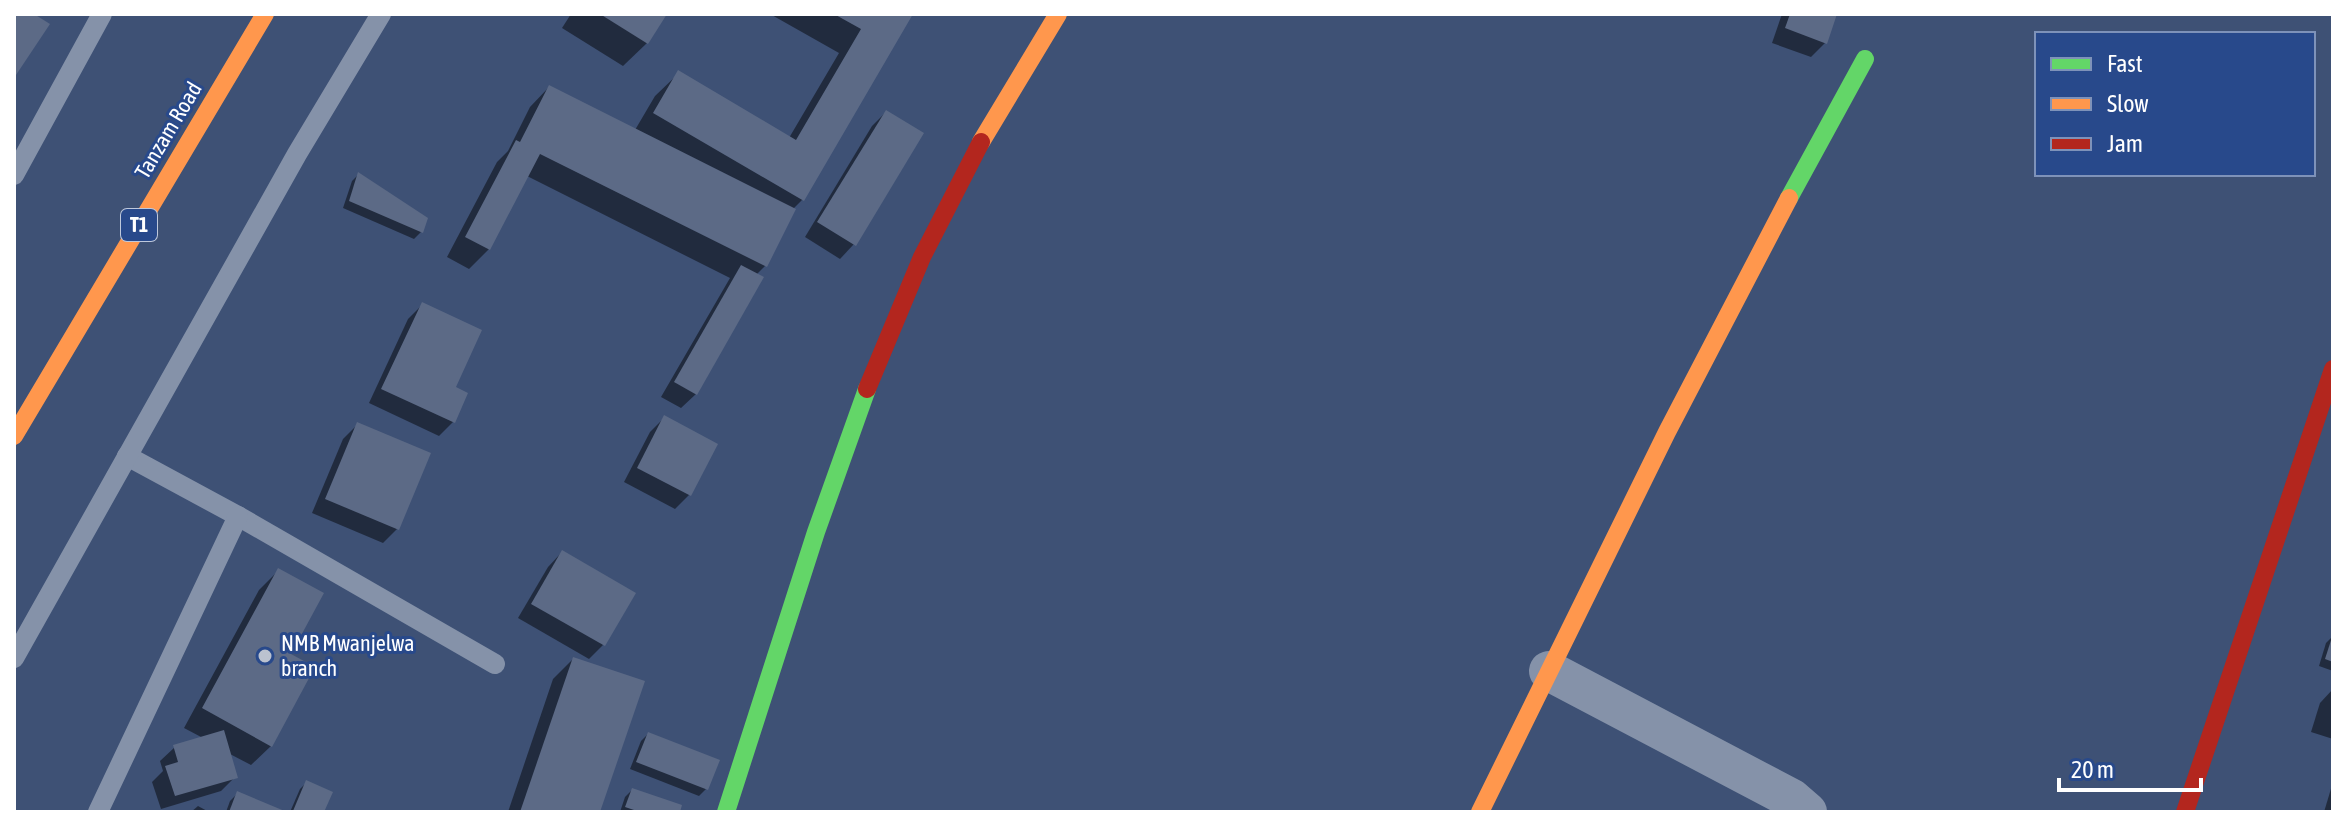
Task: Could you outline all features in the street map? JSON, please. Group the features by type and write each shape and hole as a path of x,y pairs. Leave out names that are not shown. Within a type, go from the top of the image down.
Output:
{"main road":[{"name":"Tanzam Road","path":"14,436 265,14"},
{"path":"726,812 816,530 922,259 950,199 1016,78 1058,14"},
{"path":"1480,812 1789,196 1865,59"},
{"path":"2185,812 2333,369"}],"street":[{"path":"1549,671 1792,799 1807,812"}],"lane":[{"path":"14,175 102,14"},
{"path":"14,658 297,154 381,14"},
{"path":"127,456 495,664"},
{"path":"98,812 238,516"}],"building":[{"path":"14,14 34,14 50,24 14,78"},
{"path":"600,14 667,14 648,44"},
{"path":"834,14 913,14 804,201 653,113 678,70 796,140 861,29"},
{"path":"1790,14 1837,14 1827,44 1785,28"},
{"path":"549,85 796,209 767,267 540,154 490,250 465,237"},
{"path":"886,110 924,133 856,246 817,222"},
{"path":"358,172 428,218 423,233 349,201"},
{"path":"741,265 764,277 697,395 674,382"},
{"path":"422,302 482,330 456,387 468,393 455,423 381,389"},
{"path":"664,415 718,444 691,496 637,468"},
{"path":"357,422 431,453 399,530 325,499"},
{"path":"562,550 636,593 605,646 531,604"},
{"path":"278,568 324,593 291,654 315,667 272,747 202,708"},
{"path":"2333,634 2333,662 2325,659"},
{"path":"573,657 645,681 600,812 520,812"},
{"path":"224,730 238,778 175,796 165,766 178,762 173,745"},
{"path":"648,732 720,760 708,790 636,762"},
{"path":"306,780 333,792 324,812 293,811"},
{"path":"632,788 682,805 680,812 640,812 625,807"},
{"path":"237,791 287,812 229,812"}],"traffic: fast":[{"path":"1789,198 1865,59"},
{"path":"726,812 816,532 867,389"}],"traffic: slow":[{"path":"14,436 265,14"},
{"path":"981,142 1058,14"},
{"path":"1480,812 1667,432 1789,198"}],"traffic: jam":[{"path":"867,389 922,257 981,142"},
{"path":"2185,812 2333,369"}],"place":[{"name":"NMB Mwanjelwa branch","path":"265,656"}]}
